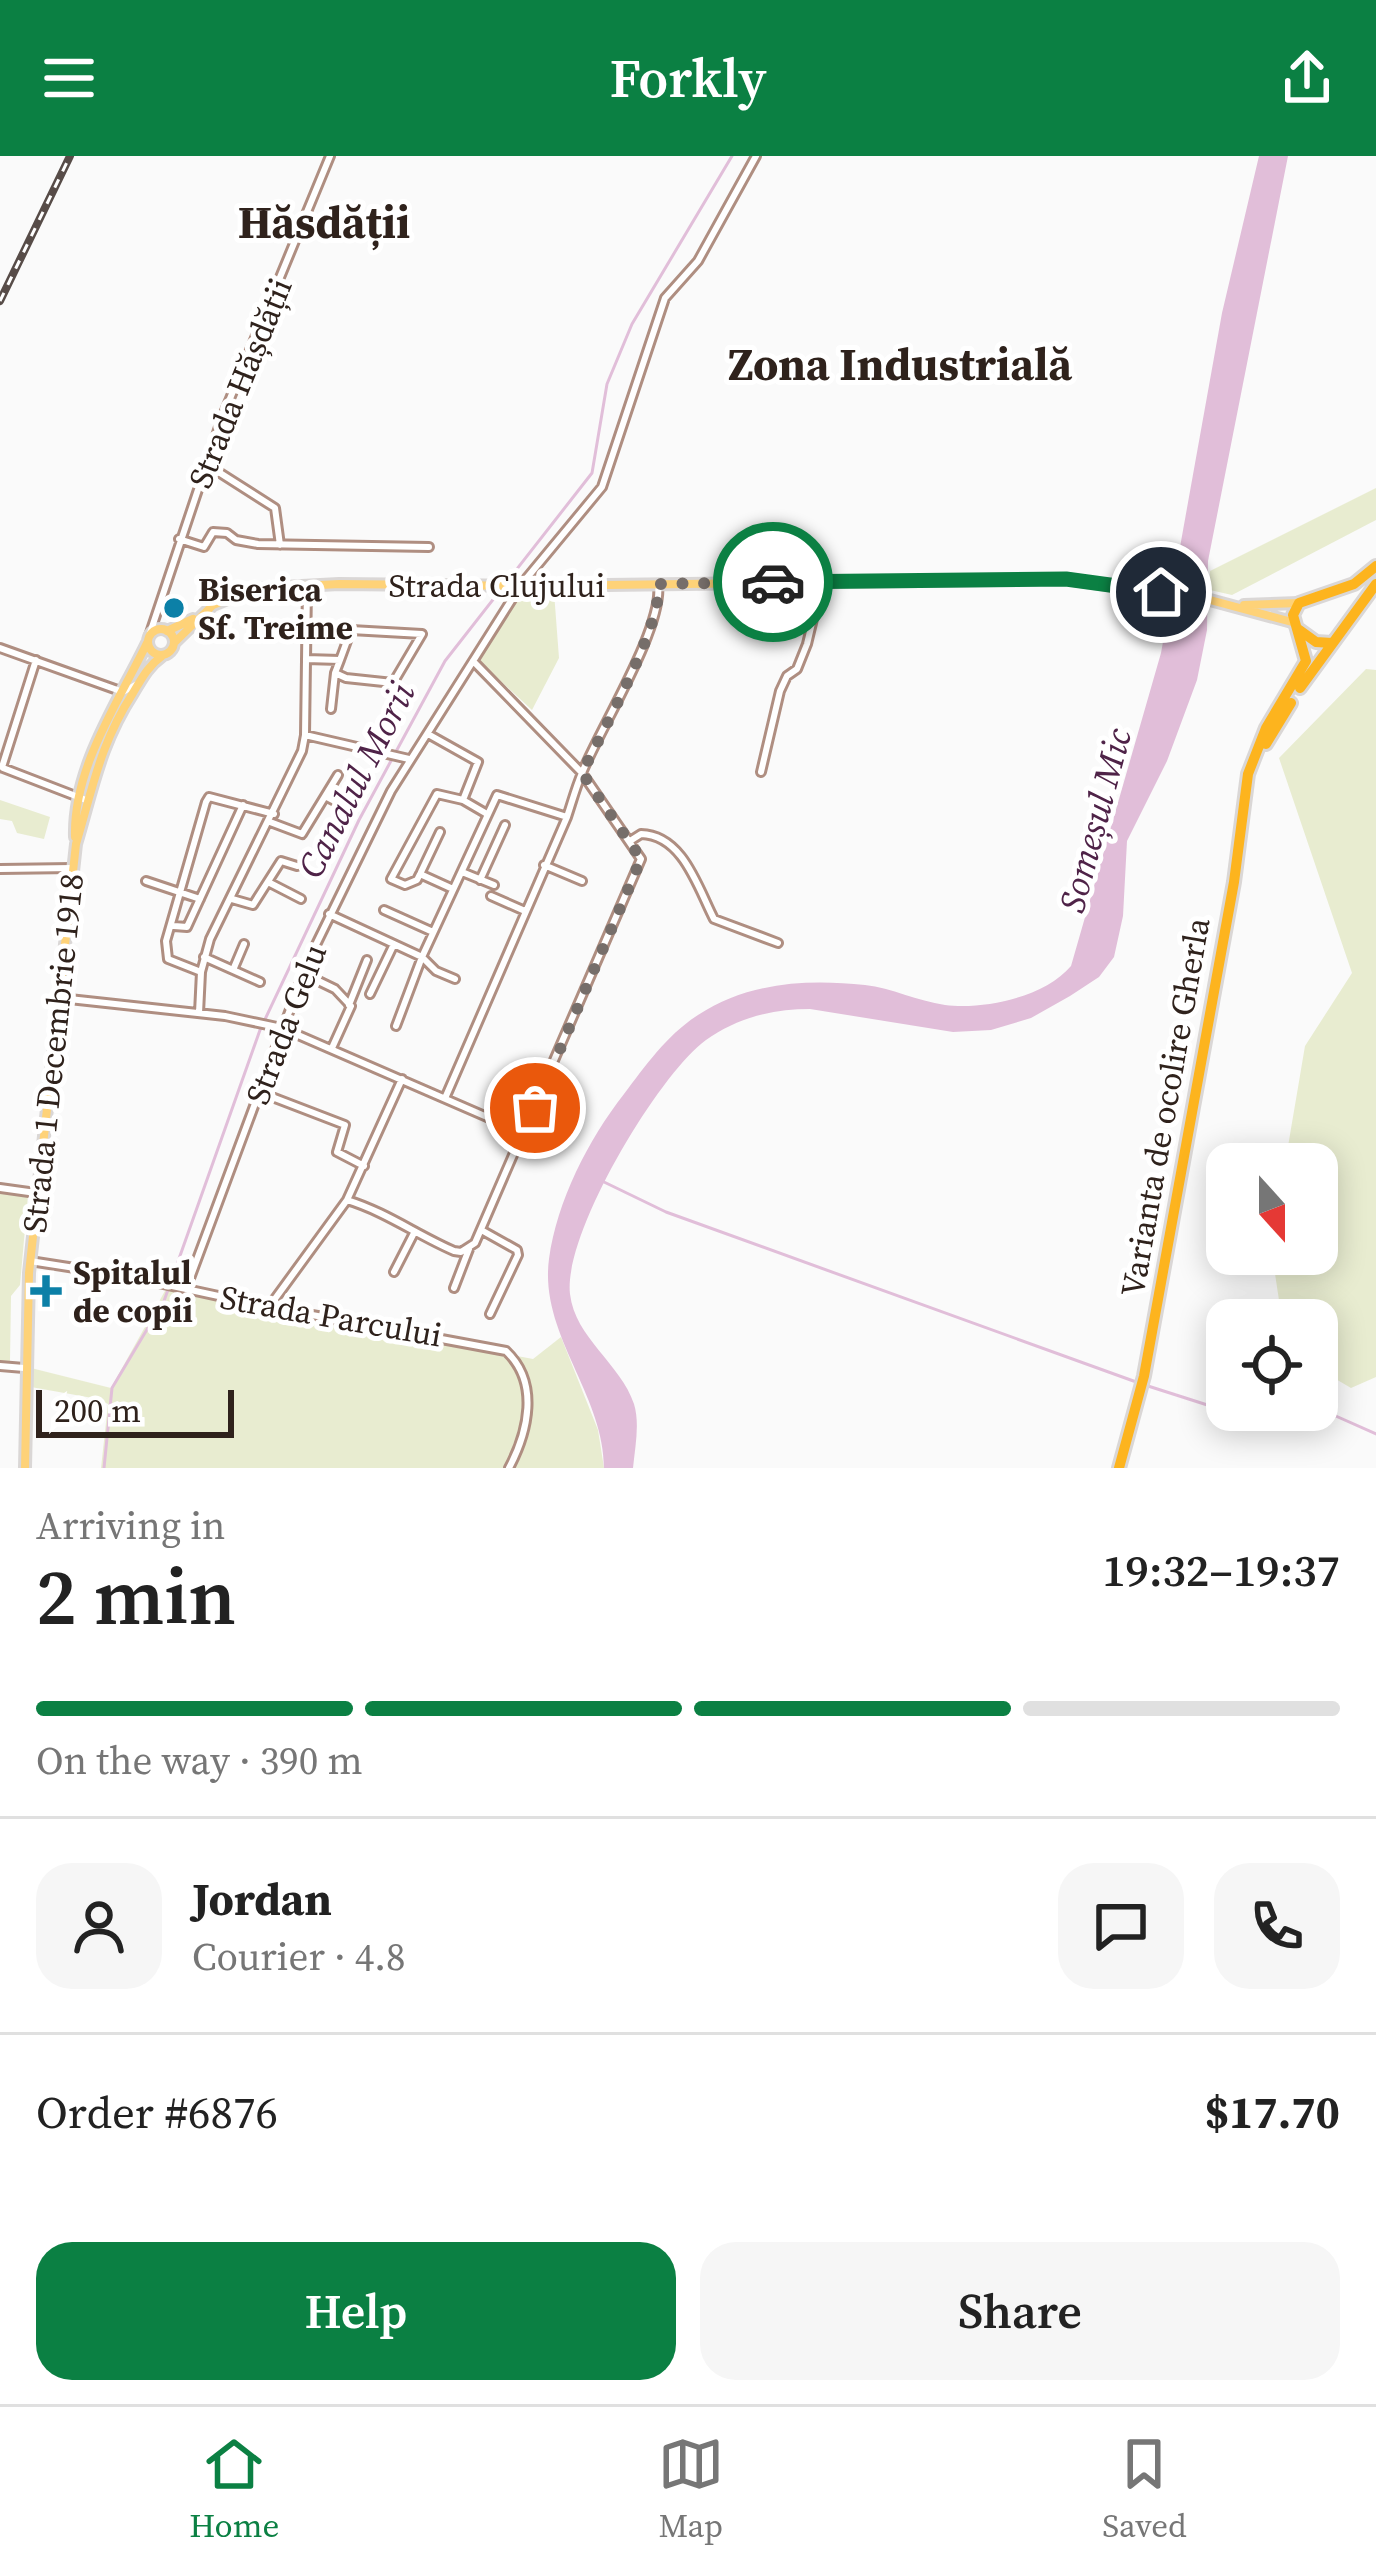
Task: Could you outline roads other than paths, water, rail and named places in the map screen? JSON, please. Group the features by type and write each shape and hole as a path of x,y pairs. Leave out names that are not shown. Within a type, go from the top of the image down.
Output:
{"highway":[{"path":"1332,643 1316,642 1293,624 1299,604 1354,584 1376,566"},
{"path":"1354,584 1364,589 1364,602"},
{"name":"Varianta de ocolire Gherla","path":"1119,1468 1144,1376 1240,833 1257,767 1269,737 1376,584"},
{"name":"Varianta de ocolire Gherla","path":"1240,833 1240,811 1256,749 1306,661 1293,624"}],"main road":[{"name":"Strada Clujului","path":"119,708 148,667 172,650 213,605 242,593 307,585 1066,579 1210,600 1293,624"},
{"name":"Strada Clujului","path":"1230,604 1299,604"},
{"name":"Strada Clujului","path":"148,640 200,616"},
{"path":"164,630 174,643"},
{"path":"148,640 152,653 162,656"},
{"path":"119,708 148,640"},
{"name":"Strada 1 Decembrie 1918","path":"25,1468 30,1262 73,868 83,799 119,708"}],"street":[{"name":"Strada Hășdății","path":"148,640 206,464 330,156"},
{"name":"Strada Gelu","path":"182,1288 329,914 409,759 517,585 602,487 665,298 698,261 756,156"},
{"path":"206,464 275,508 280,545"},
{"path":"179,539 204,547 213,532 223,532 245,543 429,548"},
{"path":"761,772 780,691 797,669 807,644 822,581"},
{"path":"446,1096 582,773 650,628 659,599 658,584"},
{"path":"199,1013 204,957 272,818 305,735 307,585"},
{"path":"156,613 164,630"},
{"path":"331,709 335,673 351,630 422,634 393,683 346,679 335,673"},
{"path":"0,648 123,692 140,682"},
{"path":"307,658 340,660"},
{"path":"36,659 1,767 83,799"},
{"path":"454,1288 465,1251 482,1231 641,859 582,773 473,661"},
{"path":"427,733 478,762 463,800"},
{"path":"305,735 409,759"},
{"path":"201,972 168,959 166,941 209,797 243,806 302,834 338,775"},
{"path":"440,832 417,880 405,886 392,879 437,794 463,800 487,814"},
{"path":"396,1026 422,957 497,795 567,817"},
{"path":"327,797 350,809"},
{"path":"172,926 187,927 243,806"},
{"path":"481,880 505,825"},
{"path":"630,841 640,834 659,839 682,857 714,919 778,943"},
{"path":"232,898 253,904 281,861 297,866"},
{"path":"544,865 582,881"},
{"path":"0,869 73,868"},
{"path":"462,872 494,885"},
{"path":"420,874 453,889"},
{"path":"146,881 200,899"},
{"path":"268,882 301,899"},
{"path":"491,896 526,911"},
{"path":"384,910 434,932"},
{"path":"329,914 422,957 436,971 454,979"},
{"path":"233,970 244,944"},
{"path":"370,994 394,944"},
{"path":"204,957 260,982"},
{"path":"332,1048 367,961"},
{"path":"304,974 335,988 350,1005"},
{"path":"58,998 253,1020 283,1028 524,1133"},
{"path":"269,1307 347,1200 402,1078"},
{"path":"259,1092 345,1125 337,1152 364,1166"},
{"path":"0,1188 36,1193"},
{"path":"347,1200 465,1251"},
{"path":"482,1231 517,1250 518,1255 490,1314"},
{"path":"394,1272 414,1232"},
{"name":"Strada Parcului","path":"30,1262 506,1351 521,1372 527,1401 526,1428 509,1468"},
{"path":"0,1366 24,1368"}],"waterway":[{"name":"Canalul Morii","path":"104,1468 112,1388 164,1301 260,1030 359,820 445,661 592,473 607,384 632,324 732,156"},
{"path":"604,1182 666,1212 1139,1383"},
{"path":"1148,1386 1248,1418 1329,1413 1376,1434"}],"railway":[{"path":"0,301 70,156"}],"place":[{"name":"Biserica Sf. Treime","path":"174,608"},
{"name":"Spitalul de copii","path":"46,1291"}],"district":[{"name":"Hăsdății","path":"324,222"},
{"name":"Zona Industrială","path":"900,364"}],"water label":[{"name":"Someșul Mic","path":"1095,820"}]}
